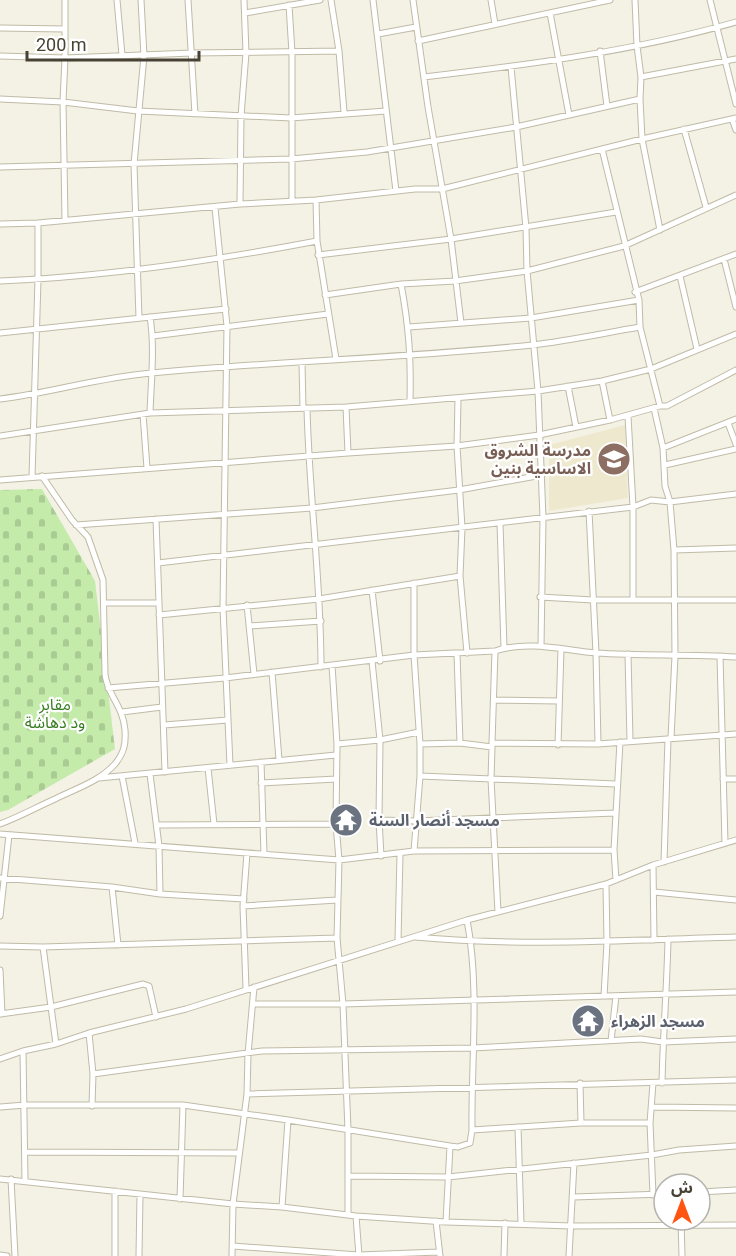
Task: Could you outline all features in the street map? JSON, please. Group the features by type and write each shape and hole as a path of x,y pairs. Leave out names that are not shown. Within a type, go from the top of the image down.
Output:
{"street":[{"path":"65,0 63,102 65,220"},
{"path":"117,0 122,55"},
{"path":"139,318 134,164 144,56 141,0"},
{"path":"188,0 195,114"},
{"path":"240,204 241,116 246,53 244,0"},
{"path":"245,14 320,0"},
{"path":"331,0 345,112"},
{"path":"373,0 396,191"},
{"path":"413,0 433,140 451,239 461,322"},
{"path":"491,0 495,24"},
{"path":"418,41 610,0"},
{"path":"635,0 642,139 660,230"},
{"path":"710,0 736,104"},
{"path":"289,5 292,52 292,201"},
{"path":"550,13 569,115"},
{"path":"424,77 511,67 637,46 736,22"},
{"path":"378,34 416,27"},
{"path":"0,28 65,28"},
{"path":"0,56 65,58 339,51"},
{"path":"600,51 607,106"},
{"path":"640,77 736,59"},
{"path":"511,67 538,391 543,518 541,646"},
{"path":"0,99 63,102 138,111 291,118 345,112 386,111"},
{"path":"0,167 291,159 390,148 516,127 640,99"},
{"path":"0,224 38,223 240,204 442,189 684,129 734,119 736,130"},
{"path":"684,129 706,207"},
{"path":"602,149 635,292 639,300 639,327 651,369 663,448 665,486 670,501 674,550 675,656 664,862"},
{"path":"325,295 401,284 455,281 527,272 624,246 736,195"},
{"path":"316,200 318,255 336,358"},
{"path":"215,208 222,259 227,326 223,608 230,765"},
{"path":"318,255 451,239 616,212"},
{"path":"32,477 38,223"},
{"path":"0,281 38,280 222,259 317,241"},
{"path":"635,292 736,254"},
{"path":"724,259 736,307"},
{"path":"680,276 697,349"},
{"path":"401,284 409,327 410,401"},
{"path":"409,327 531,318 639,300"},
{"path":"0,333 226,309"},
{"path":"153,336 328,314"},
{"path":"150,317 153,336 150,413"},
{"path":"0,399 35,395 76,384 150,373 534,345 639,327"},
{"path":"0,436 150,413 346,407 538,391 602,381 651,369 736,334"},
{"path":"302,363 321,621 321,667"},
{"path":"0,480 457,446 539,435 667,406 736,370"},
{"path":"602,381 610,420"},
{"path":"568,386 576,427"},
{"path":"458,399 457,446 462,528 460,576 467,652"},
{"path":"346,407 348,453"},
{"path":"143,414 147,468"},
{"path":"628,416 633,507 633,599"},
{"path":"663,448 736,419"},
{"path":"665,465 736,447 728,423"},
{"path":"76,525 312,508 459,490 542,475"},
{"path":"0,824 32,811 97,778 114,764 125,748 122,712 108,688 105,674 104,582 88,537 76,525 42,476"},
{"path":"158,564 633,507 651,500 670,501 736,495"},
{"path":"589,511 598,744"},
{"path":"156,519 165,772"},
{"path":"500,523 504,648"},
{"path":"674,550 736,548"},
{"path":"159,615 319,599 460,576"},
{"path":"414,583 414,655 420,744 414,851"},
{"path":"372,590 380,661"},
{"path":"540,597 593,600 736,600"},
{"path":"105,603 158,603"},
{"path":"248,605 254,674"},
{"path":"249,626 321,621"},
{"path":"108,688 225,678 380,661 414,655 457,654 541,646 596,653 736,657"},
{"path":"558,745 561,649"},
{"path":"495,651 491,779 498,912"},
{"path":"457,654 460,743"},
{"path":"628,654 630,741"},
{"path":"720,656 725,843"},
{"path":"372,661 380,740 381,856"},
{"path":"332,665 337,744 336,824 339,860 337,900 348,1130 348,1214"},
{"path":"272,672 279,760"},
{"path":"494,700 559,701"},
{"path":"122,712 162,707"},
{"path":"164,725 228,720"},
{"path":"337,744 380,740 419,732"},
{"path":"420,744 598,744 736,734"},
{"path":"616,880 615,813 620,742"},
{"path":"97,778 336,755"},
{"path":"261,762 264,854"},
{"path":"208,768 214,824"},
{"path":"150,774 159,846 160,894"},
{"path":"122,776 135,843"},
{"path":"420,776 616,784"},
{"path":"261,783 336,779"},
{"path":"723,779 736,779"},
{"path":"379,820 416,821 615,813"},
{"path":"157,825 336,824"},
{"path":"0,834 339,860 414,851 614,850"},
{"path":"0,916 2,878 9,835"},
{"path":"0,1059 56,1044 89,1032 156,1017 467,920 606,884 653,865 736,840"},
{"path":"246,988 244,902 247,853"},
{"path":"398,941 400,854"},
{"path":"653,865 654,940"},
{"path":"2,878 112,887 244,902 337,900"},
{"path":"604,996 608,943 606,884"},
{"path":"112,887 118,945"},
{"path":"654,892 736,900"},
{"path":"0,1107 183,1105 450,1146 458,1147 470,1143 473,1000 471,942 467,920"},
{"path":"411,937 471,942 608,943 736,937"},
{"path":"0,945 42,947 338,938"},
{"path":"662,1083 668,939"},
{"path":"42,947 56,1044"},
{"path":"0,970 1,1014 51,1007 143,984 148,986 156,1017"},
{"path":"232,1256 234,1204 247,1094 254,987"},
{"path":"253,1004 343,1004 736,992"},
{"path":"611,1041 616,996"},
{"path":"89,1032 93,1074 92,1106"},
{"path":"93,1074 262,1051 472,1048 641,1039 663,1042 736,1039"},
{"path":"23,1051 25,1180"},
{"path":"247,1094 736,1080"},
{"path":"580,1083 581,1123"},
{"path":"652,1172 650,1123 653,1083"},
{"path":"180,1199 183,1105"},
{"path":"652,1107 736,1108"},
{"path":"282,1207 288,1120"},
{"path":"472,1130 581,1123 650,1123"},
{"path":"518,1127 521,1224"},
{"path":"446,1222 450,1146"},
{"path":"349,1176 448,1177 652,1155 679,1150 736,1146"},
{"path":"26,1152 239,1154"},
{"path":"569,1256 574,1163"},
{"path":"0,1179 356,1216 446,1222 572,1226 652,1224"},
{"path":"11,1179 15,1256"},
{"path":"712,1191 736,1190"},
{"path":"115,1191 115,1256"},
{"path":"139,1256 140,1194"},
{"path":"573,1197 652,1195"},
{"path":"356,1216 359,1255"},
{"path":"233,1246 359,1255 439,1254 436,1221"},
{"path":"504,1256 505,1223"},
{"path":"712,1224 736,1225"},
{"path":"682,1232 682,1256"},
{"path":"0,1255 7,1256"}],"shaded area":[{"path":"625,425 628,498 549,511 549,445"}],"green space":[{"name":"مقابر ود دهاشة","path":"42,489 95,581 115,749 8,810 0,812 0,490"}],"place":[{"name":"مدرسة الشروق الاساسية بنين","path":"614,459"},
{"name":"مسجد أنصار السنة","path":"346,820"},
{"name":"مسجد الزهراء","path":"588,1021"}]}
